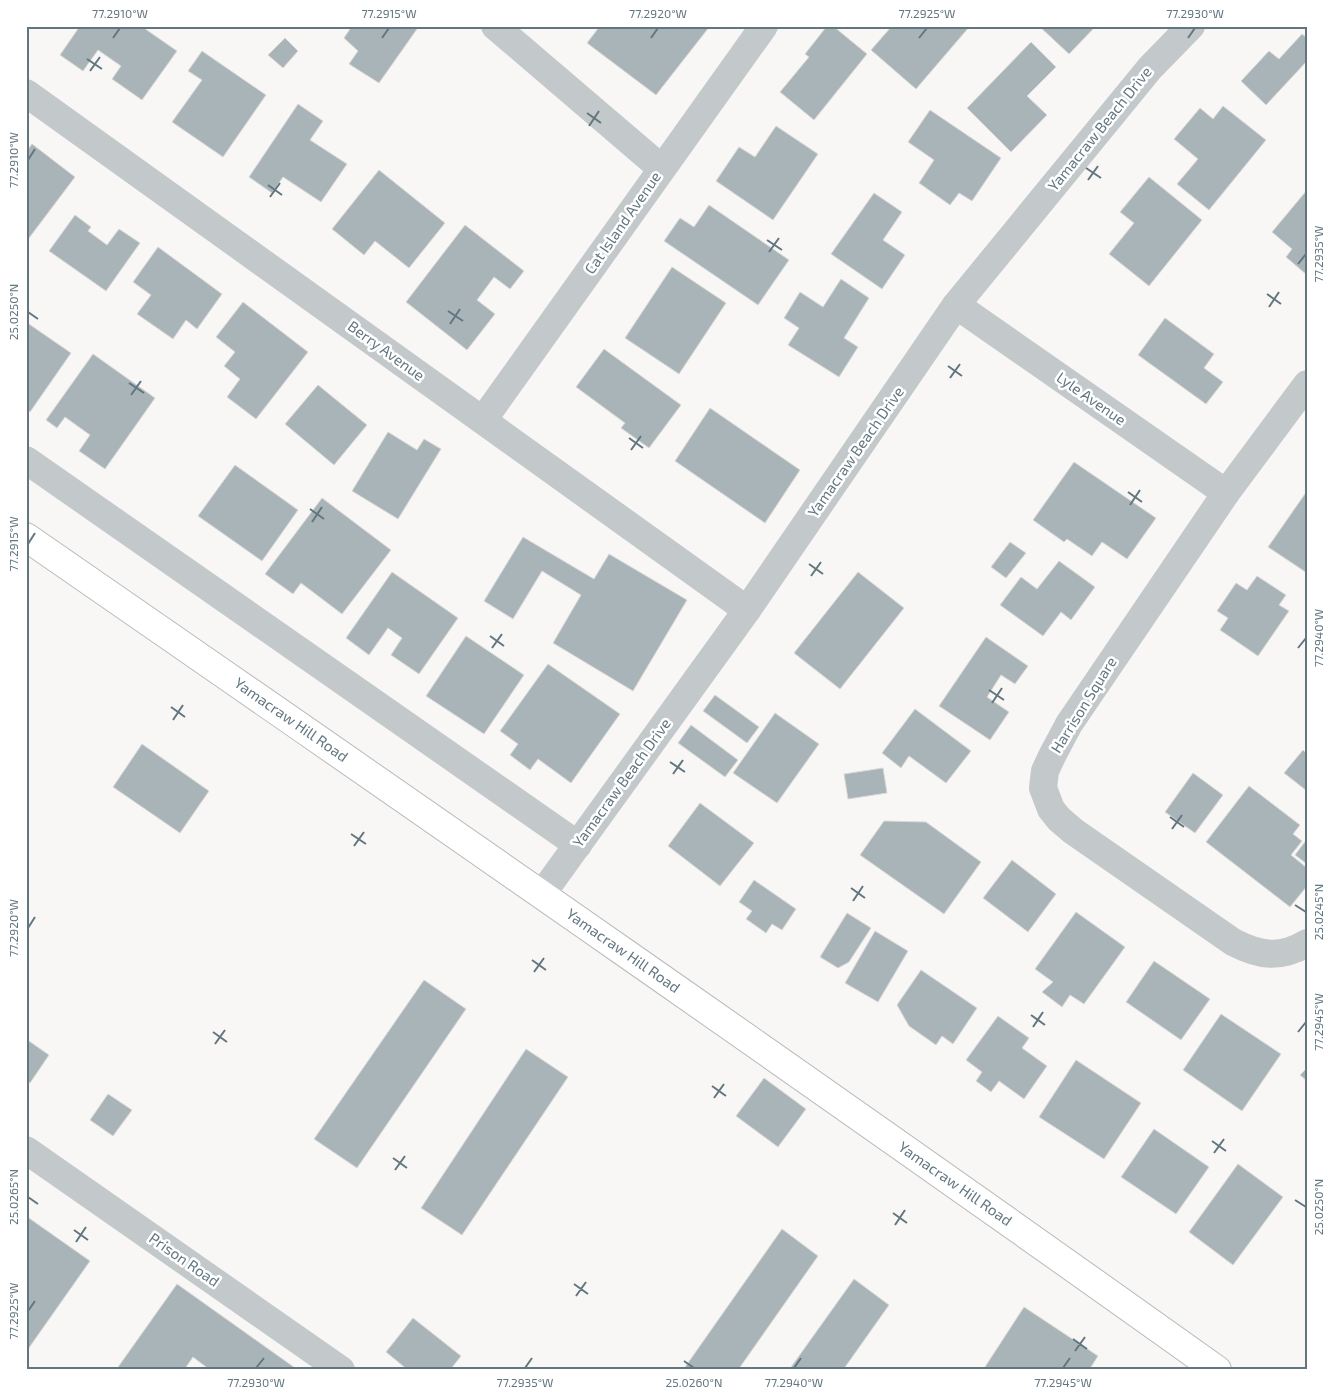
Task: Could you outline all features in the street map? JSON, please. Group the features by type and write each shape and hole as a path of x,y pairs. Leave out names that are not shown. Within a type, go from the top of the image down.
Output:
{"main road":[{"name":"Yamacraw Hill Road","path":"26,537 542,894 1217,1370"}],"street":[{"path":"495,26 662,168"},
{"name":"Cat Island Avenue","path":"483,420 764,26"},
{"name":"Yamacraw Beach Drive","path":"542,894 747,610 956,305 1150,68 1191,26"},
{"name":"Berry Avenue","path":"26,93 747,610"},
{"name":"Lyle Avenue","path":"956,305 1226,493"},
{"name":"Harrison Square","path":"1307,384 1226,493 1069,724 1045,771 1043,788 1051,808 1059,820 1233,942 1250,951 1280,954 1294,951 1307,943"},
{"path":"26,460 578,844"},
{"name":"Prison Road","path":"26,1150 341,1370"}],"building":[{"path":"80,26 141,26 177,51 142,100 112,79 121,66 98,50 83,71 60,55"},
{"path":"352,26 413,26 417,29 379,83 349,64 358,51 344,38"},
{"path":"600,26 710,26 656,95 587,43"},
{"path":"827,26 833,26 867,54 814,120 780,92 809,57 805,54"},
{"path":"892,26 970,26 916,89 871,50"},
{"path":"1039,26 1096,26 1069,54"},
{"path":"1302,34 1307,38 1307,61 1266,105 1241,81 1269,51 1279,59"},
{"path":"285,38 298,51 283,68 268,55"},
{"path":"1031,42 1056,67 1027,96 1047,115 1011,152 967,108"},
{"path":"202,51 266,95 223,157 172,122 202,80 188,71"},
{"path":"298,104 323,121 310,140 347,164 321,202 283,177 272,193 249,177"},
{"path":"1223,106 1266,140 1209,210 1177,184 1198,159 1174,139 1200,108 1213,119"},
{"path":"930,110 1001,158 972,201 959,193 950,205 919,183 934,160 908,142"},
{"path":"776,126 818,154 773,220 716,181 739,147 755,157"},
{"path":"32,144 75,177 26,242 26,167 28,165 26,164 26,152"},
{"path":"379,170 445,223 409,268 375,241 364,255 332,229"},
{"path":"1149,177 1202,220 1149,286 1109,254 1134,223 1120,212"},
{"path":"1307,190 1307,275 1286,257 1292,249 1272,232"},
{"path":"874,193 902,212 883,240 905,255 882,289 831,254"},
{"path":"709,205 789,260 758,305 664,241 680,218 694,227"},
{"path":"75,215 91,227 88,231 107,245 119,229 140,243 106,291 49,251"},
{"path":"465,225 524,271 510,289 494,277 477,300 495,314 467,350 406,302"},
{"path":"158,247 222,294 197,329 186,320 173,339 137,314 151,295 133,282"},
{"path":"672,267 726,303 679,374 625,338"},
{"path":"841,279 869,298 844,338 858,347 839,377 788,345 799,328 784,318 800,292 823,307"},
{"path":"243,302 308,352 256,419 227,397 240,379 224,366 235,352 216,337"},
{"path":"1165,318 1214,354 1204,368 1223,382 1206,404 1138,355"},
{"path":"26,322 71,353 30,412 26,409"},
{"path":"604,349 681,405 649,448 621,428 625,423 576,387"},
{"path":"93,354 155,398 105,469 79,451 90,435 65,417 57,428 46,420"},
{"path":"318,385 367,425 334,465 285,424"},
{"path":"710,408 800,470 765,523 675,461"},
{"path":"388,432 417,450 424,439 441,449 398,519 352,491"},
{"path":"1074,462 1156,518 1127,559 1102,542 1092,556 1067,539 1064,542 1033,520"},
{"path":"235,465 298,510 262,561 198,516"},
{"path":"1307,491 1307,573 1268,547"},
{"path":"322,498 391,550 342,614 301,583 293,594 265,574"},
{"path":"523,537 594,579 609,554 687,600 633,691 553,643 581,595 542,571 513,619 484,601"},
{"path":"1010,542 1026,553 1006,578 991,567"},
{"path":"1059,561 1095,587 1071,620 1061,612 1043,636 1000,605 1021,577 1037,589"},
{"path":"392,572 458,618 419,674 391,655 402,638 388,628 369,655 346,638"},
{"path":"858,572 904,608 840,689 794,653"},
{"path":"1257,576 1286,595 1279,605 1289,611 1258,656 1220,630 1228,618 1217,611 1236,583 1247,590"},
{"path":"466,636 524,675 484,734 426,696"},
{"path":"986,637 1028,666 1015,684 1001,675 987,697 1009,712 990,740 939,706"},
{"path":"548,664 620,714 571,783 538,759 530,770 510,755 518,744 500,731"},
{"path":"715,695 759,727 747,743 703,711"},
{"path":"915,709 971,751 946,783 909,756 901,768 882,753"},
{"path":"775,713 819,744 777,803 733,773"},
{"path":"691,725 738,760 725,777 678,743"},
{"path":"142,744 209,791 180,833 113,787"},
{"path":"1303,750 1307,754 1307,791 1284,773"},
{"path":"883,768 887,793 848,799 844,774"},
{"path":"1193,773 1223,795 1195,833 1165,812"},
{"path":"1249,786 1300,825 1293,834 1302,841 1291,855 1307,868 1307,886 1290,907 1206,842"},
{"path":"700,803 754,843 720,886 668,846"},
{"path":"884,821 926,822 981,862 944,914 860,855"},
{"path":"1307,839 1307,864 1295,855"},
{"path":"1012,860 1056,894 1028,932 983,898"},
{"path":"754,880 796,909 782,930 772,924 766,933 746,919 752,911 739,902"},
{"path":"1076,912 1125,947 1084,1004 1070,995 1062,1007 1042,992 1053,982 1035,969"},
{"path":"847,913 871,928 849,962 838,968 820,957"},
{"path":"875,931 908,951 878,1002 845,983"},
{"path":"1154,961 1210,999 1181,1040 1126,1002"},
{"path":"921,970 977,1008 953,1044 942,1036 936,1045 909,1026 897,1005"},
{"path":"424,980 466,1009 357,1168 314,1139"},
{"path":"1221,1014 1281,1054 1242,1111 1183,1070"},
{"path":"998,1016 1029,1038 1022,1048 1047,1066 1024,1099 999,1081 991,1092 976,1081 982,1072 966,1060"},
{"path":"26,1039 49,1055 30,1083 26,1080"},
{"path":"526,1049 568,1077 462,1235 421,1208"},
{"path":"1076,1060 1141,1103 1104,1159 1039,1117"},
{"path":"1307,1068 1307,1081 1300,1075"},
{"path":"764,1078 806,1109 778,1147 736,1116"},
{"path":"108,1094 132,1110 113,1136 90,1120"},
{"path":"1154,1129 1209,1167 1176,1214 1121,1177"},
{"path":"1238,1164 1283,1197 1233,1265 1189,1232"},
{"path":"26,1216 90,1261 26,1352"},
{"path":"782,1229 818,1256 738,1370 683,1370"},
{"path":"854,1279 889,1305 843,1370 789,1370"},
{"path":"177,1284 298,1370 210,1370 193,1357 184,1370 116,1370"},
{"path":"1024,1307 1098,1356 1089,1370 983,1370"},
{"path":"413,1318 461,1356 450,1370 408,1370 386,1352"}]}
